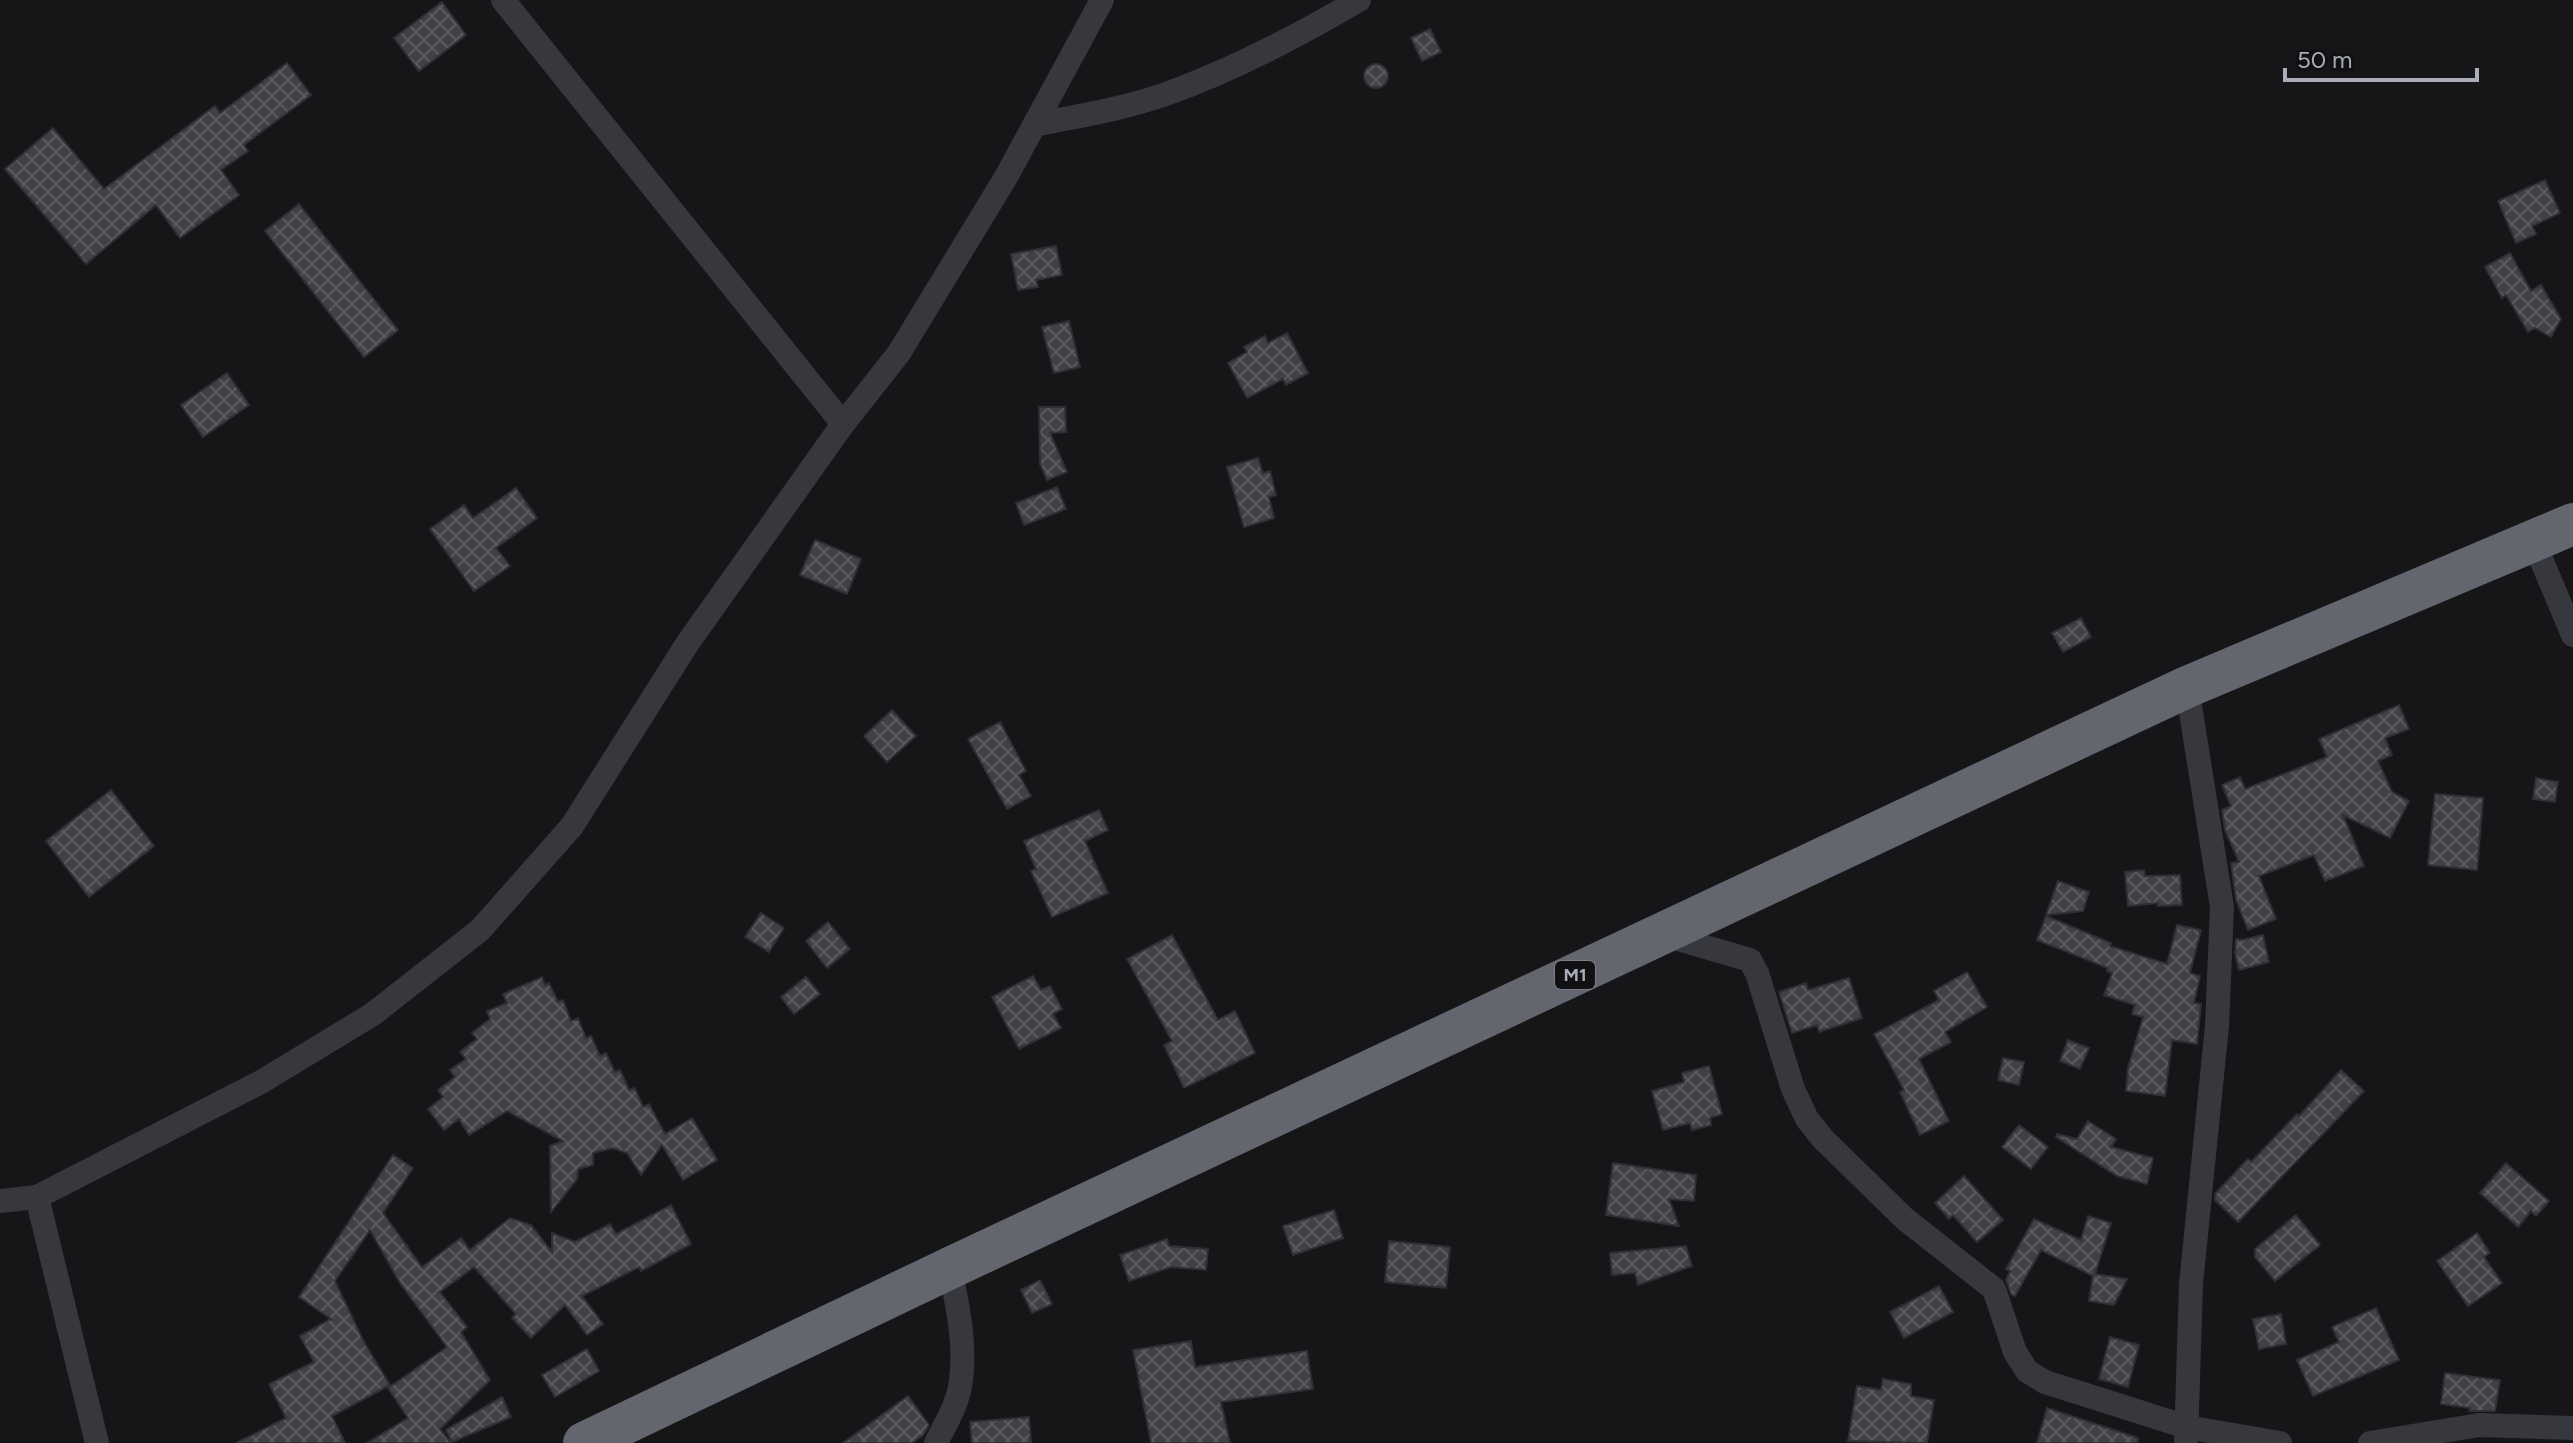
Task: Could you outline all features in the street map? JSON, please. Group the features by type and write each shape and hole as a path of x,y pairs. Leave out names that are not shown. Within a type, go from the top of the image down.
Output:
{"highway":[{"name":"M1","path":"584,1443 2187,687 2573,524"}],"street":[{"path":"503,0 843,424"},
{"path":"0,1201 37,1197 261,1082 373,1014 480,930 572,826 687,644 843,424 906,341 975,230 1102,0"},
{"path":"1034,125 1118,108 1166,94 1264,52 1359,0"},
{"path":"2533,540 2573,635"},
{"path":"2187,687 2222,907 2217,1026 2191,1284 2187,1435"},
{"path":"1661,934 1750,960 1757,973 1793,1089 1807,1119 1832,1149 1905,1219 1994,1289 2015,1352 2027,1371 2045,1382 2187,1435 2280,1443"},
{"path":"37,1197 97,1443"},
{"path":"936,1443 954,1408 961,1380 961,1328 950,1268"},
{"path":"2370,1443 2479,1425 2573,1428"}],"building":[{"path":"442,2 466,35 419,71 394,38"},
{"path":"1430,29 1441,52 1422,61 1411,38"},
{"path":"287,63 311,95 244,145 248,151 221,170 239,195 180,238 156,205 86,264 5,169 53,128 104,189 215,106 220,113"},
{"path":"1376,64 1385,67 1388,76 1385,85 1376,88 1367,85 1364,76 1367,67"},
{"path":"2545,180 2560,213 2532,226 2536,234 2516,243 2498,201"},
{"path":"299,204 398,330 364,357 265,231"},
{"path":"1056,246 1062,275 1036,280 1038,287 1018,290 1011,254"},
{"path":"2510,253 2531,291 2541,285 2561,319 2551,337 2535,328 2528,332 2506,295 2502,298 2485,267"},
{"path":"1069,321 1080,367 1054,373 1042,327"},
{"path":"1287,333 1308,373 1286,385 1283,379 1247,398 1228,363 1247,352 1244,347 1265,336 1268,343"},
{"path":"227,373 249,405 203,437 181,405"},
{"path":"1039,407 1065,407 1066,432 1050,433 1067,472 1047,480 1040,464"},
{"path":"1258,458 1263,473 1270,471 1276,495 1269,497 1274,518 1244,527 1227,467"},
{"path":"1057,487 1066,509 1024,525 1016,503"},
{"path":"516,488 537,518 496,548 510,566 474,591 430,529 464,505 473,518"},
{"path":"815,540 861,559 847,594 800,575"},
{"path":"2081,618 2091,637 2063,652 2052,633"},
{"path":"2399,705 2409,729 2385,738 2392,755 2378,761 2392,792 2409,801 2390,838 2343,815 2364,866 2325,881 2314,855 2259,876 2276,919 2248,930 2236,900 2231,863 2239,862 2225,830 2222,810 2231,806 2222,785 2240,777 2245,789 2327,757 2319,739"},
{"path":"892,710 916,736 887,762 864,736"},
{"path":"1000,722 1026,771 1019,775 1031,796 1007,809 968,739"},
{"path":"2536,778 2558,782 2555,802 2533,799"},
{"path":"111,790 154,846 89,897 46,841"},
{"path":"2435,794 2483,798 2477,870 2428,865"},
{"path":"1099,810 1108,830 1085,841 1108,893 1052,917 1031,871 1036,869 1024,841"},
{"path":"2144,870 2145,876 2180,875 2182,905 2158,906 2158,903 2128,906 2125,872"},
{"path":"2058,881 2089,892 2083,911 2046,915"},
{"path":"761,913 784,928 769,952 745,937"},
{"path":"2046,916 2111,943 2110,946 2167,964 2177,925 2201,930 2190,973 2200,976 2194,1003 2201,1004 2197,1044 2172,1040 2165,1096 2126,1091 2128,1068 2143,1017 2132,1014 2135,1005 2104,995 2112,973 2107,971 2108,968 2037,940"},
{"path":"828,922 850,949 827,968 806,941"},
{"path":"1172,935 1218,1020 1235,1011 1255,1053 1184,1088 1164,1045 1172,1041 1127,959"},
{"path":"2263,935 2269,962 2239,970 2236,939"},
{"path":"1967,972 1987,1007 1945,1032 1951,1042 1919,1059 1949,1121 1920,1135 1900,1092 1904,1090 1874,1034 1939,1000 1934,991"},
{"path":"1033,976 1041,990 1050,986 1062,1009 1053,1014 1061,1028 1019,1049 992,997"},
{"path":"542,977 545,985 549,983 558,1002 563,1000 571,1021 578,1018 586,1038 591,1036 600,1056 606,1053 615,1072 620,1070 629,1090 635,1088 643,1107 649,1104 665,1134 692,1118 717,1160 683,1180 662,1145 641,1175 627,1153 613,1148 593,1153 593,1165 578,1169 577,1179 551,1212 550,1146 563,1141 507,1111 469,1135 459,1119 444,1130 428,1109 443,1097 438,1090 455,1077 450,1070 466,1059 460,1052 477,1039 472,1033 490,1019 487,1011 507,1003 503,994"},
{"path":"806,977 820,994 794,1014 781,997"},
{"path":"1849,978 1862,1018 1819,1032 1817,1025 1792,1033 1779,992 1806,983 1808,990"},
{"path":"2068,1040 2089,1048 2080,1069 2060,1061"},
{"path":"2003,1058 2024,1062 2019,1085 1998,1080"},
{"path":"1709,1066 1722,1114 1710,1118 1711,1125 1692,1130 1690,1123 1663,1130 1652,1091 1684,1082 1682,1073"},
{"path":"2341,1070 2364,1091 2238,1222 2215,1200 2215,1194 2248,1159 2251,1162 2297,1114 2299,1116"},
{"path":"2088,1121 2116,1139 2111,1147 2153,1158 2147,1184 2117,1176 2056,1137 2057,1134 2077,1139"},
{"path":"2019,1125 2048,1147 2031,1169 2002,1147"},
{"path":"393,1155 413,1168 383,1213 422,1267 461,1238 470,1250 510,1218 531,1225 552,1252 552,1233 575,1242 610,1224 616,1234 671,1205 691,1244 641,1271 639,1267 582,1296 603,1324 587,1335 565,1305 531,1338 512,1318 516,1314 474,1267 440,1292 467,1327 461,1332 490,1380 440,1429 451,1443 367,1443 408,1418 388,1388 447,1347 400,1283 370,1230 335,1281 364,1342 390,1385 332,1416 345,1443 236,1443 286,1418 269,1384 314,1362 300,1336 331,1319 299,1297"},
{"path":"1613,1163 1696,1175 1694,1201 1669,1199 1679,1226 1606,1215"},
{"path":"2506,1163 2549,1201 2536,1216 2531,1211 2518,1227 2480,1193"},
{"path":"1964,1176 2003,1220 1977,1242 1953,1215 1949,1219 1935,1203"},
{"path":"1334,1210 1343,1238 1293,1255 1283,1226"},
{"path":"2296,1215 2320,1245 2275,1281 2255,1257 2255,1249"},
{"path":"2088,1216 2111,1223 2095,1274 2127,1279 2114,1305 2089,1301 2093,1276 2041,1250 2015,1296 2011,1294 2006,1280 2010,1271 2006,1269 2034,1219 2081,1240"},
{"path":"2477,1233 2490,1253 2484,1257 2502,1283 2468,1306 2437,1261"},
{"path":"1167,1239 1169,1246 1208,1249 1206,1270 1171,1267 1129,1281 1120,1255"},
{"path":"1389,1241 1450,1247 1446,1288 1385,1282"},
{"path":"1686,1246 1692,1266 1638,1285 1635,1273 1612,1275 1610,1253"},
{"path":"1040,1280 1052,1304 1032,1313 1021,1290"},
{"path":"1939,1286 1953,1312 1904,1338 1890,1312"},
{"path":"2376,1308 2399,1360 2313,1396 2297,1360 2339,1342 2332,1327"},
{"path":"2281,1314 2286,1344 2259,1349 2253,1319"},
{"path":"2110,1337 2139,1345 2128,1387 2099,1379"},
{"path":"1191,1341 1195,1367 1307,1351 1313,1389 1221,1402 1230,1443 1151,1443 1133,1350"},
{"path":"587,1349 599,1371 555,1397 542,1375"},
{"path":"2445,1373 2500,1380 2495,1411 2469,1411 2470,1408 2441,1404"},
{"path":"1883,1379 1911,1384 1911,1396 1934,1400 1927,1443 1848,1441 1857,1386 1881,1390"},
{"path":"908,1396 929,1425 923,1435 912,1443 843,1443"},
{"path":"502,1397 511,1417 452,1442 446,1430"},
{"path":"2047,1408 2138,1438 2137,1443 2037,1443"},
{"path":"1029,1417 1031,1443 972,1443 970,1422"}]}
